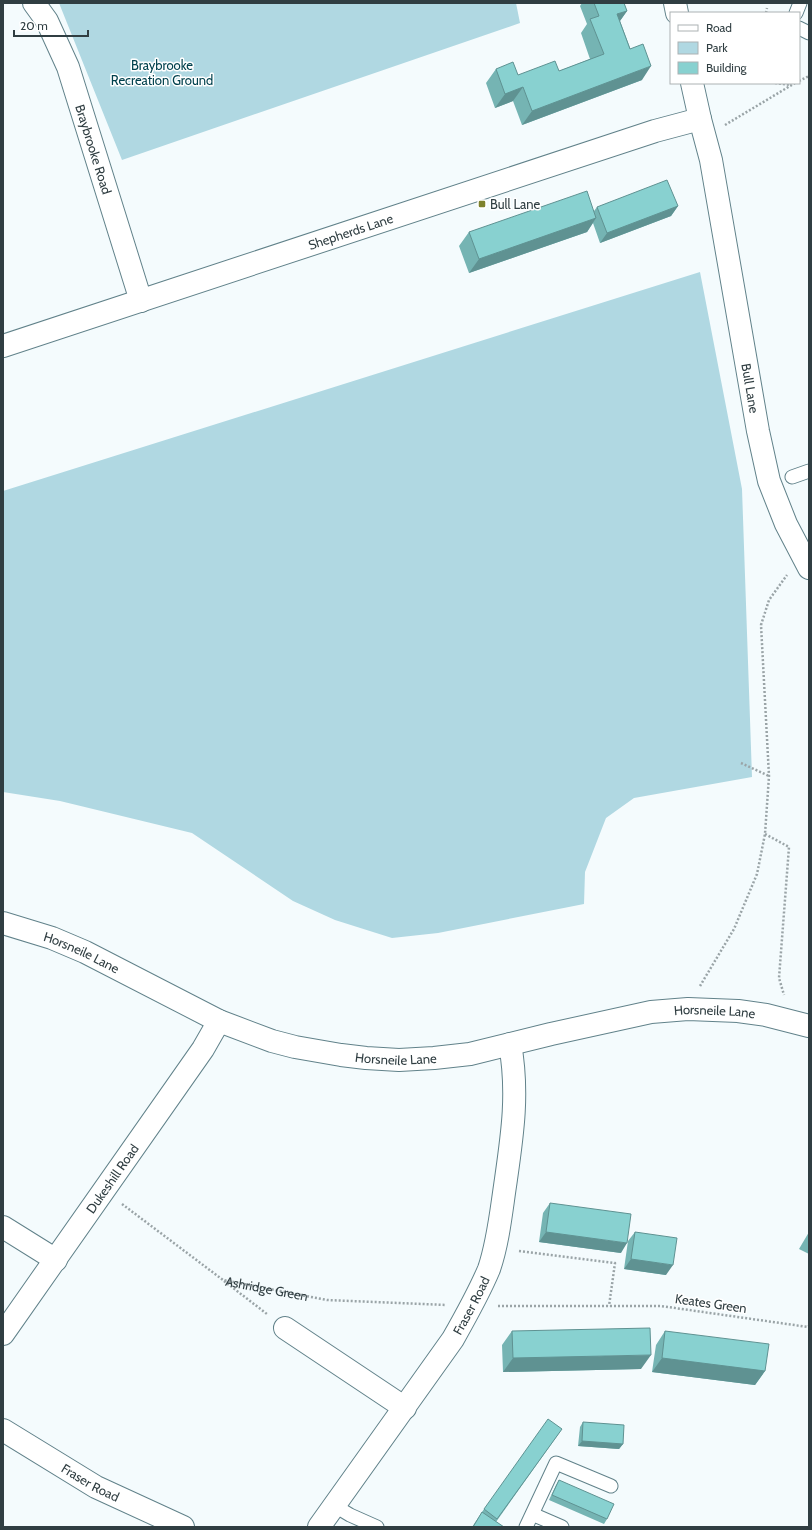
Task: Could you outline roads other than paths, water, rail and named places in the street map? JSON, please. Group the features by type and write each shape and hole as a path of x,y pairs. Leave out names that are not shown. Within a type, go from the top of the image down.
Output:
{"street":[{"name":"Braybrooke Road","path":"34,3 47,21 68,66 142,301"},
{"name":"Bull Lane","path":"692,84 711,160 758,431 770,481 786,524 799,570"},
{"name":"Shepherds Lane","path":"3,346 655,131 700,119"},
{"name":"Horsneile Lane","path":"3,923 52,938 85,952 218,1021 272,1041 295,1047 366,1058 399,1060 470,1054 651,1012 688,1009 738,1011 766,1015 800,1024"},
{"name":"Dukeshill Road","path":"3,1334 203,1049 218,1021"},
{"name":"Fraser Road","path":"319,1527 453,1339 472,1306 489,1268 495,1247 502,1205 514,1118 513,1060 510,1044"},
{"path":"3,1227 56,1260"},
{"path":"284,1328 405,1408"},
{"name":"Fraser Road","path":"3,1430 96,1487 183,1527"}],"lane":[{"path":"800,28 809,33"},
{"path":"792,478 809,471"},
{"path":"526,1527 556,1463 611,1486"},
{"path":"335,1506 350,1515 377,1527"},
{"path":"532,1514 562,1527"}],"place":[{"name":"Bull Lane","path":"482,204"}],"park label":[{"name":"Braybrooke Recreation Ground","path":"162,72"}]}
